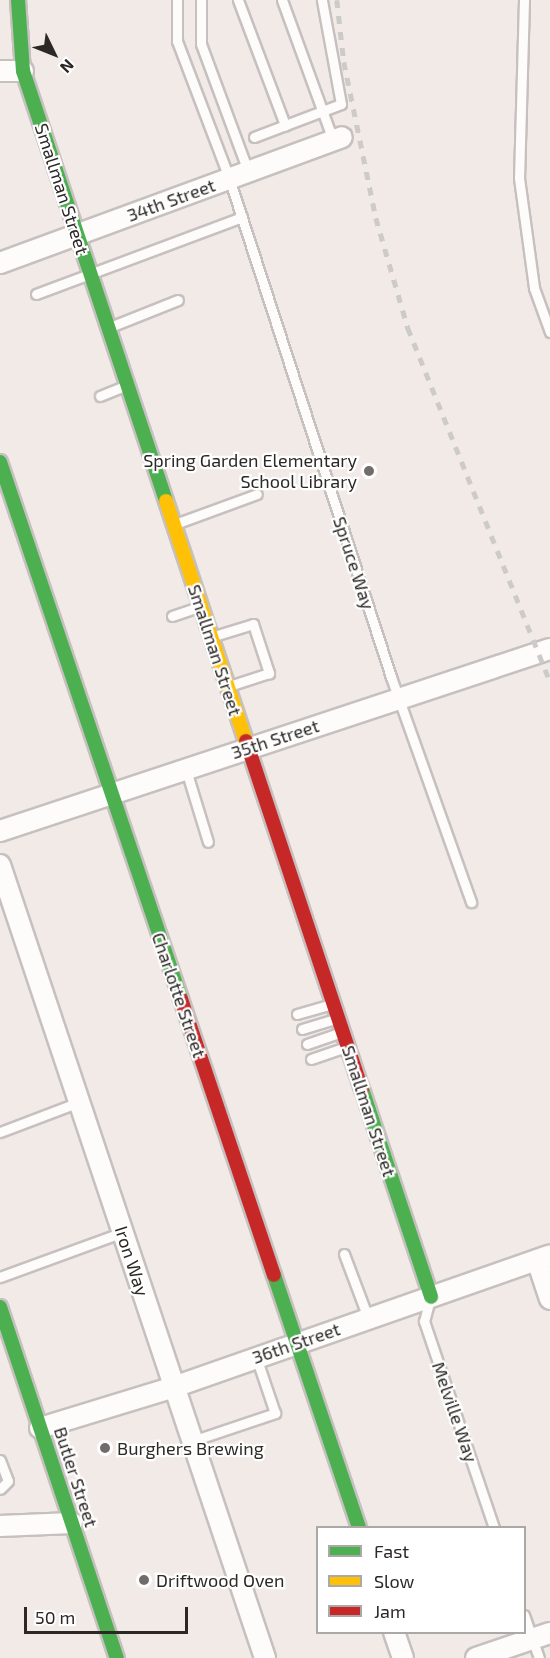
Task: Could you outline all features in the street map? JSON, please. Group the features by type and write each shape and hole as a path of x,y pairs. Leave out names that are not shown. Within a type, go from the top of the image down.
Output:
{"street":[{"name":"Smallman Street","path":"18,0 24,71 76,234 431,1297"},
{"path":"0,71 24,71"},
{"name":"34th Street","path":"0,263 337,139"},
{"name":"Charlotte Street","path":"1,471 13,515 112,794 359,1526"},
{"name":"35th Street","path":"0,831 550,649"},
{"name":"Iron Way","path":"0,865 265,1658"},
{"path":"543,1257 550,1299"},
{"name":"36th Street","path":"40,1428 174,1387 543,1257"},
{"name":"Butler Street","path":"0,1307 117,1658"},
{"path":"0,1526 72,1523"},
{"path":"395,1634 403,1658"},
{"path":"476,1658 541,1636"}],"lane":[{"path":"177,0 177,41 239,175"},
{"path":"201,0 201,44 239,175"},
{"path":"238,0 285,125"},
{"path":"282,0 322,111 337,139"},
{"path":"255,137 341,104 322,0"},
{"path":"524,0 519,178 534,288 550,332"},
{"name":"Spruce Way","path":"239,175 242,217 398,698 471,902"},
{"path":"36,294 242,217"},
{"path":"108,328 178,300"},
{"path":"539,303 550,303"},
{"path":"99,396 127,386"},
{"path":"173,525 257,494"},
{"path":"171,616 200,606"},
{"path":"211,637 253,624 268,673 227,686"},
{"path":"186,770 208,842"},
{"path":"297,1014 333,1003"},
{"path":"302,1029 338,1017"},
{"path":"307,1044 343,1032"},
{"path":"312,1059 348,1047"},
{"path":"0,1132 79,1102"},
{"path":"0,1277 123,1232"},
{"path":"344,1254 368,1318"},
{"name":"Melville Way","path":"431,1297 424,1321 495,1526"},
{"path":"192,1441 275,1413 256,1357"},
{"path":"0,1460 8,1481 0,1489"},
{"path":"526,1616 541,1636 539,1658"}],"railway":[{"path":"337,0 344,62 376,218 408,328 550,681"}],"traffic: fast":[{"path":"18,0 23,71 166,501"},
{"path":"0,462 181,999"},
{"path":"362,1089 431,1297"},
{"path":"274,1275 358,1526"},
{"path":"0,1307 117,1658"}],"traffic: slow":[{"path":"166,501 246,741"}],"traffic: jam":[{"path":"246,741 362,1089"},
{"path":"181,999 274,1275"}],"place":[{"name":"Spring Garden Elementary School Library","path":"369,471"},
{"name":"Burghers Brewing","path":"105,1448"},
{"name":"Driftwood Oven","path":"144,1580"}]}
